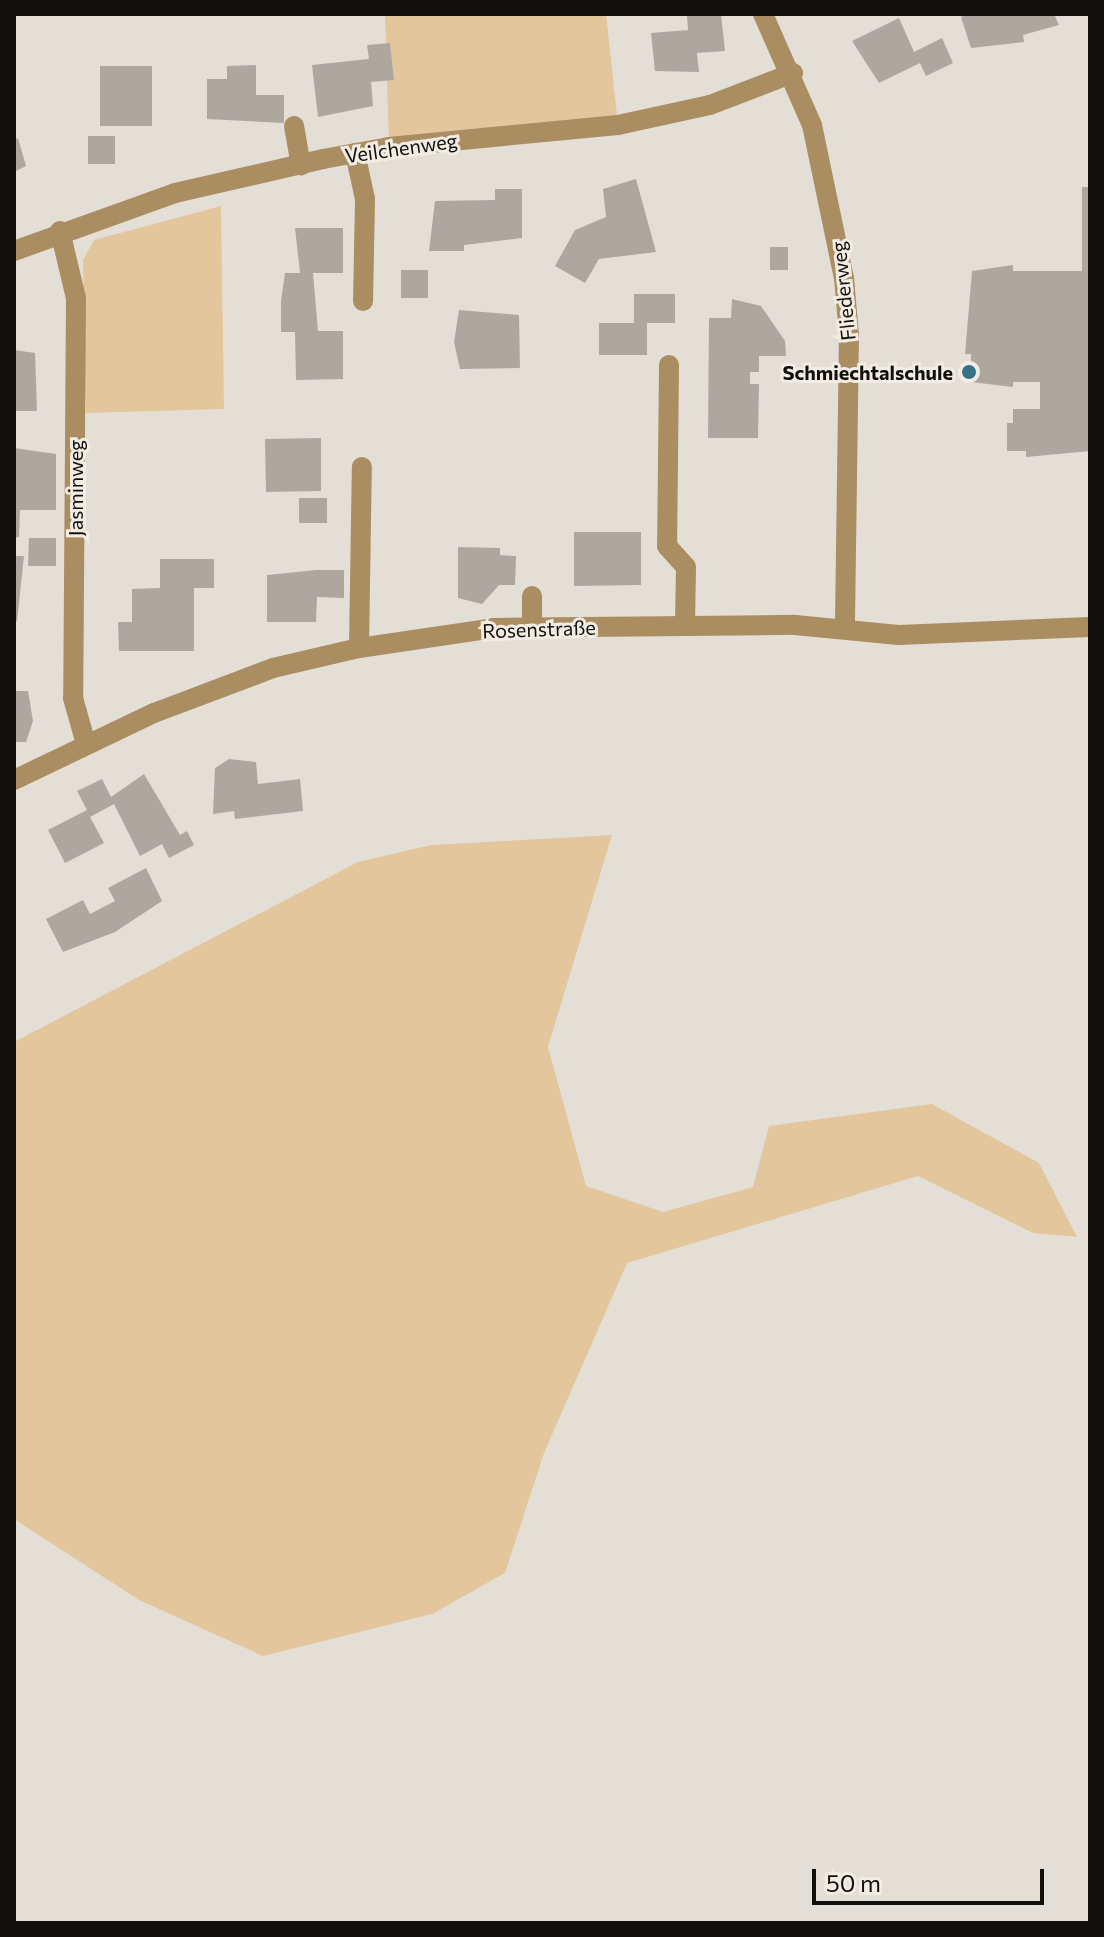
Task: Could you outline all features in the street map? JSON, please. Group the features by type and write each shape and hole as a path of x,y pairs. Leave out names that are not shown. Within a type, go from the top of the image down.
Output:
{"street":[{"name":"Fliederweg","path":"763,14 793,73 836,223 845,292 845,629"},
{"name":"Veilchenweg","path":"14,251 60,231 175,193 355,153 618,125 710,105 793,73"},
{"path":"294,126 301,165"},
{"path":"355,153 365,199 363,301"},
{"name":"Jasminweg","path":"60,231 76,298 73,698 86,744"},
{"path":"669,365 667,546 686,567 685,624"},
{"path":"359,648 362,467"},
{"path":"532,596 532,627"},
{"name":"Rosenstraße","path":"14,780 86,744 220,686 359,648 532,627 685,624 928,635 1090,627"}],"shaded area":[{"path":"385,14 606,14 618,125 389,147"},
{"path":"221,206 224,409 86,413 83,260 94,240"},
{"path":"612,835 548,1047 586,1186 663,1212 753,1187 769,1126 932,1104 1039,1163 1077,1237 1033,1233 918,1176 627,1263 544,1453 505,1573 432,1614 263,1656 139,1600 14,1519 14,1042 358,862 431,845"}],"building":[{"path":"721,14 725,51 697,53 699,72 655,71 651,33 688,30 687,16"},
{"path":"967,14 1054,14 1059,25 1023,35 1024,42 971,48 961,17"},
{"path":"899,18 914,52 942,38 953,63 926,76 920,63 879,83 852,41"},
{"path":"390,43 394,80 371,82 373,106 318,117 312,65 369,59 367,45"},
{"path":"256,65 256,95 284,95 284,123 207,119 207,79 227,79 227,66"},
{"path":"100,66 152,66 152,126 100,126"},
{"path":"88,136 115,136 115,164 88,164"},
{"path":"18,138 26,166 14,172 14,140"},
{"path":"636,179 656,252 599,259 585,283 555,266 575,230 606,217 603,189"},
{"path":"1082,187 1090,187 1090,451 1026,457 1026,451 1007,451 1007,423 1013,423 1013,409 1040,409 1040,382 1013,382 1013,387 971,382 971,354 965,354 972,271 1013,265 1013,271 1082,271"},
{"path":"495,189 522,189 522,238 464,245 464,251 429,251 435,201 495,200"},
{"path":"295,228 343,228 343,273 313,273 318,331 343,331 343,379 296,380 295,332 281,332 285,273 300,273"},
{"path":"770,247 788,247 788,270 770,270"},
{"path":"401,270 428,270 428,298 401,298"},
{"path":"634,294 675,294 675,323 647,323 647,355 599,355 599,323 634,323"},
{"path":"732,299 761,306 785,341 786,356 759,356 759,372 750,372 750,384 759,384 758,438 708,438 709,318 731,318"},
{"path":"459,310 519,315 520,368 460,369 454,342"},
{"path":"14,350 35,353 37,411 14,411"},
{"path":"321,438 321,491 266,492 265,439"},
{"path":"14,448 56,454 56,510 20,510 19,537 14,538"},
{"path":"299,498 327,498 327,523 299,523"},
{"path":"574,532 641,532 641,585 574,586"},
{"path":"29,538 56,538 56,566 28,566"},
{"path":"458,547 500,548 500,555 516,556 515,585 499,585 482,604 458,598"},
{"path":"14,556 24,556 17,621 14,621"},
{"path":"160,559 214,559 214,588 194,588 194,651 119,651 118,622 132,622 132,589 160,588"},
{"path":"344,570 344,598 317,597 316,622 267,622 267,575"},
{"path":"14,691 28,691 33,721 26,742 14,742"},
{"path":"229,759 256,762 258,784 300,779 303,811 235,819 234,811 213,814 215,768"},
{"path":"144,774 180,835 187,831 194,845 169,858 162,844 140,856 114,804 90,817 104,843 65,863 48,830 87,810 77,791 102,779 111,797"},
{"path":"146,868 162,901 115,932 63,952 46,919 83,900 90,914 115,901 108,888"}],"place":[{"name":"Schmiechtalschule","path":"969,372"}]}
